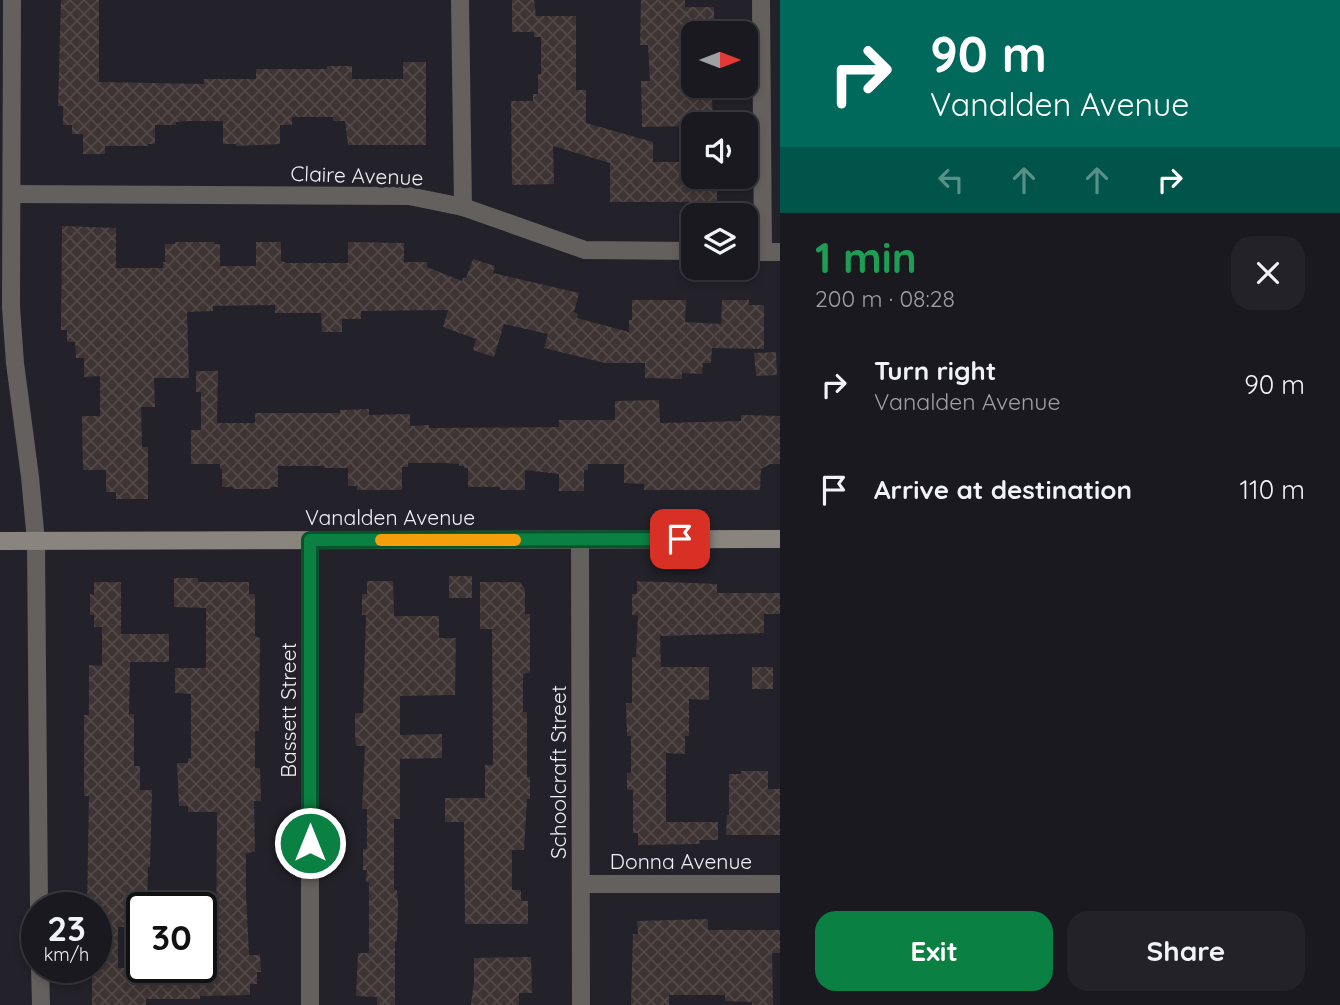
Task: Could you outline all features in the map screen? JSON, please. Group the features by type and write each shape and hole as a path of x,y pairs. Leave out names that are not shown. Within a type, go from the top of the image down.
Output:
{"street":[{"path":"12,0 11,307 36,541 39,892"},
{"path":"460,0 463,207"},
{"path":"761,0 763,252"},
{"name":"Claire Avenue","path":"12,194 409,196 463,207 584,250 681,251"},
{"name":"Vanalden Avenue","path":"0,541 780,539"},
{"name":"Bassett Street","path":"310,540 310,1005"},
{"name":"Schoolcraft Street","path":"580,540 582,1005"},
{"name":"Donna Avenue","path":"582,884 780,884"},
{"path":"40,983 41,1005"}],"building":[{"path":"61,0 99,0 99,82 204,84 204,79 256,79 256,69 327,69 327,66 352,66 352,79 403,79 403,62 426,62 426,145 348,145 345,121 333,121 333,117 292,117 292,125 280,125 280,144 223,144 223,121 188,121 176,122 176,125 155,125 155,144 105,146 105,154 83,154 83,134 72,134 72,125 63,125 63,106 58,106"},
{"path":"512,0 534,0 536,16 576,16 576,90 586,90 586,123 653,142 653,162 681,162 681,189 717,189 717,202 610,202 610,163 553,146 554,184 512,185 511,101 533,101 533,94 538,94 541,37 534,37 534,32 512,32"},
{"path":"641,0 685,0 685,7 714,7 714,21 681,21 681,98 712,98 713,112 681,112 681,126 642,127 641,81 650,81 648,45 640,45"},
{"path":"62,226 116,228 116,268 163,268 165,244 175,242 220,244 220,266 256,266 256,242 281,242 281,261 287,263 348,263 348,242 404,243 404,262 427,262 427,267 462,281 466,278 473,259 495,266 493,273 579,293 574,312 578,314 577,318 629,332 632,300 686,300 685,322 721,324 722,300 749,300 749,305 764,305 764,349 712,348 711,363 703,363 702,374 682,373 682,379 645,378 645,363 605,363 544,348 548,334 504,324 494,357 473,350 476,339 443,327 448,310 361,311 361,319 342,319 342,332 322,332 321,313 275,313 275,305 213,306 213,311 187,312 189,378 154,378 155,407 141,407 142,447 148,447 148,499 116,499 116,492 106,492 106,470 83,470 82,416 100,416 100,376 84,377 84,358 76,358 75,342 67,342 67,330 61,330"},
{"path":"776,352 777,375 756,376 754,353"},
{"path":"196,371 218,371 217,423 255,423 255,413 340,413 340,410 369,409 369,415 410,414 410,426 429,425 429,428 559,427 559,420 615,420 615,401 659,400 660,423 741,421 741,415 780,416 780,464 770,464 761,469 760,490 644,490 644,484 624,483 624,464 588,464 588,470 584,470 584,491 559,491 559,474 525,470 525,490 500,490 500,487 468,487 468,468 445,463 408,463 408,467 402,467 402,490 357,490 357,486 348,486 348,468 324,466 278,466 278,487 233,489 222,487 220,464 191,464 191,430 201,430 201,392 196,392"},
{"path":"449,576 472,576 472,598 449,598"},
{"path":"174,578 198,578 198,582 249,582 249,594 255,594 255,636 260,638 259,731 255,731 255,768 260,768 261,801 254,801 255,851 246,854 246,894 249,955 260,955 261,972 257,972 257,984 250,984 250,995 146,999 146,1005 92,1005 92,983 112,983 112,892 87,892 89,796 84,796 84,715 89,715 89,665 102,666 102,627 94,627 94,615 90,615 90,594 94,595 94,582 121,582 121,634 169,634 169,662 130,662 129,714 134,714 134,766 140,766 140,790 152,790 150,867 147,892 126,892 126,927 118,927 118,968 126,968 126,983 217,983 217,812 188,812 188,806 179,806 177,763 188,763 188,758 191,758 191,694 175,693 175,668 206,668 206,608 174,607"},
{"path":"367,581 393,581 394,616 439,616 439,638 456,638 455,695 400,696 400,735 442,734 442,758 400,759 400,819 394,819 394,890 397,890 398,903 395,1005 377,1005 377,997 356,996 358,953 369,953 369,882 366,882 367,870 363,870 363,849 367,849 367,809 362,809 365,746 356,746 355,733 355,713 363,713 366,615 362,615 362,594 367,594"},
{"path":"637,581 717,584 717,593 780,593 780,614 764,614 764,633 660,636 661,667 709,667 709,700 689,699 689,736 685,736 685,754 666,753 666,822 718,822 718,840 699,840 700,844 638,845 638,833 633,833 633,790 627,790 627,773 631,773 631,736 627,736 626,703 632,703 632,657 636,657 638,615 632,615 632,594 637,594"},
{"path":"480,582 520,582 525,589 525,614 530,614 530,672 523,675 523,712 527,712 527,777 530,777 530,799 527,799 524,850 512,850 512,890 521,890 521,901 528,901 528,924 465,924 464,822 445,822 445,798 485,798 485,765 493,765 492,629 480,629"},
{"path":"752,667 773,667 773,689 752,689"},
{"path":"741,771 768,771 768,789 780,789 780,835 726,835 729,774 741,774"},
{"path":"708,919 708,930 780,930 780,953 772,953 773,1005 725,1001 725,995 669,995 669,1005 631,1005 633,934 638,934 637,921"},
{"path":"531,957 532,993 519,993 519,1005 471,1005 474,958"}],"slow traffic":[{"path":"381,540 515,540"}],"route":[{"path":"310,843 310,540 680,539"}]}
